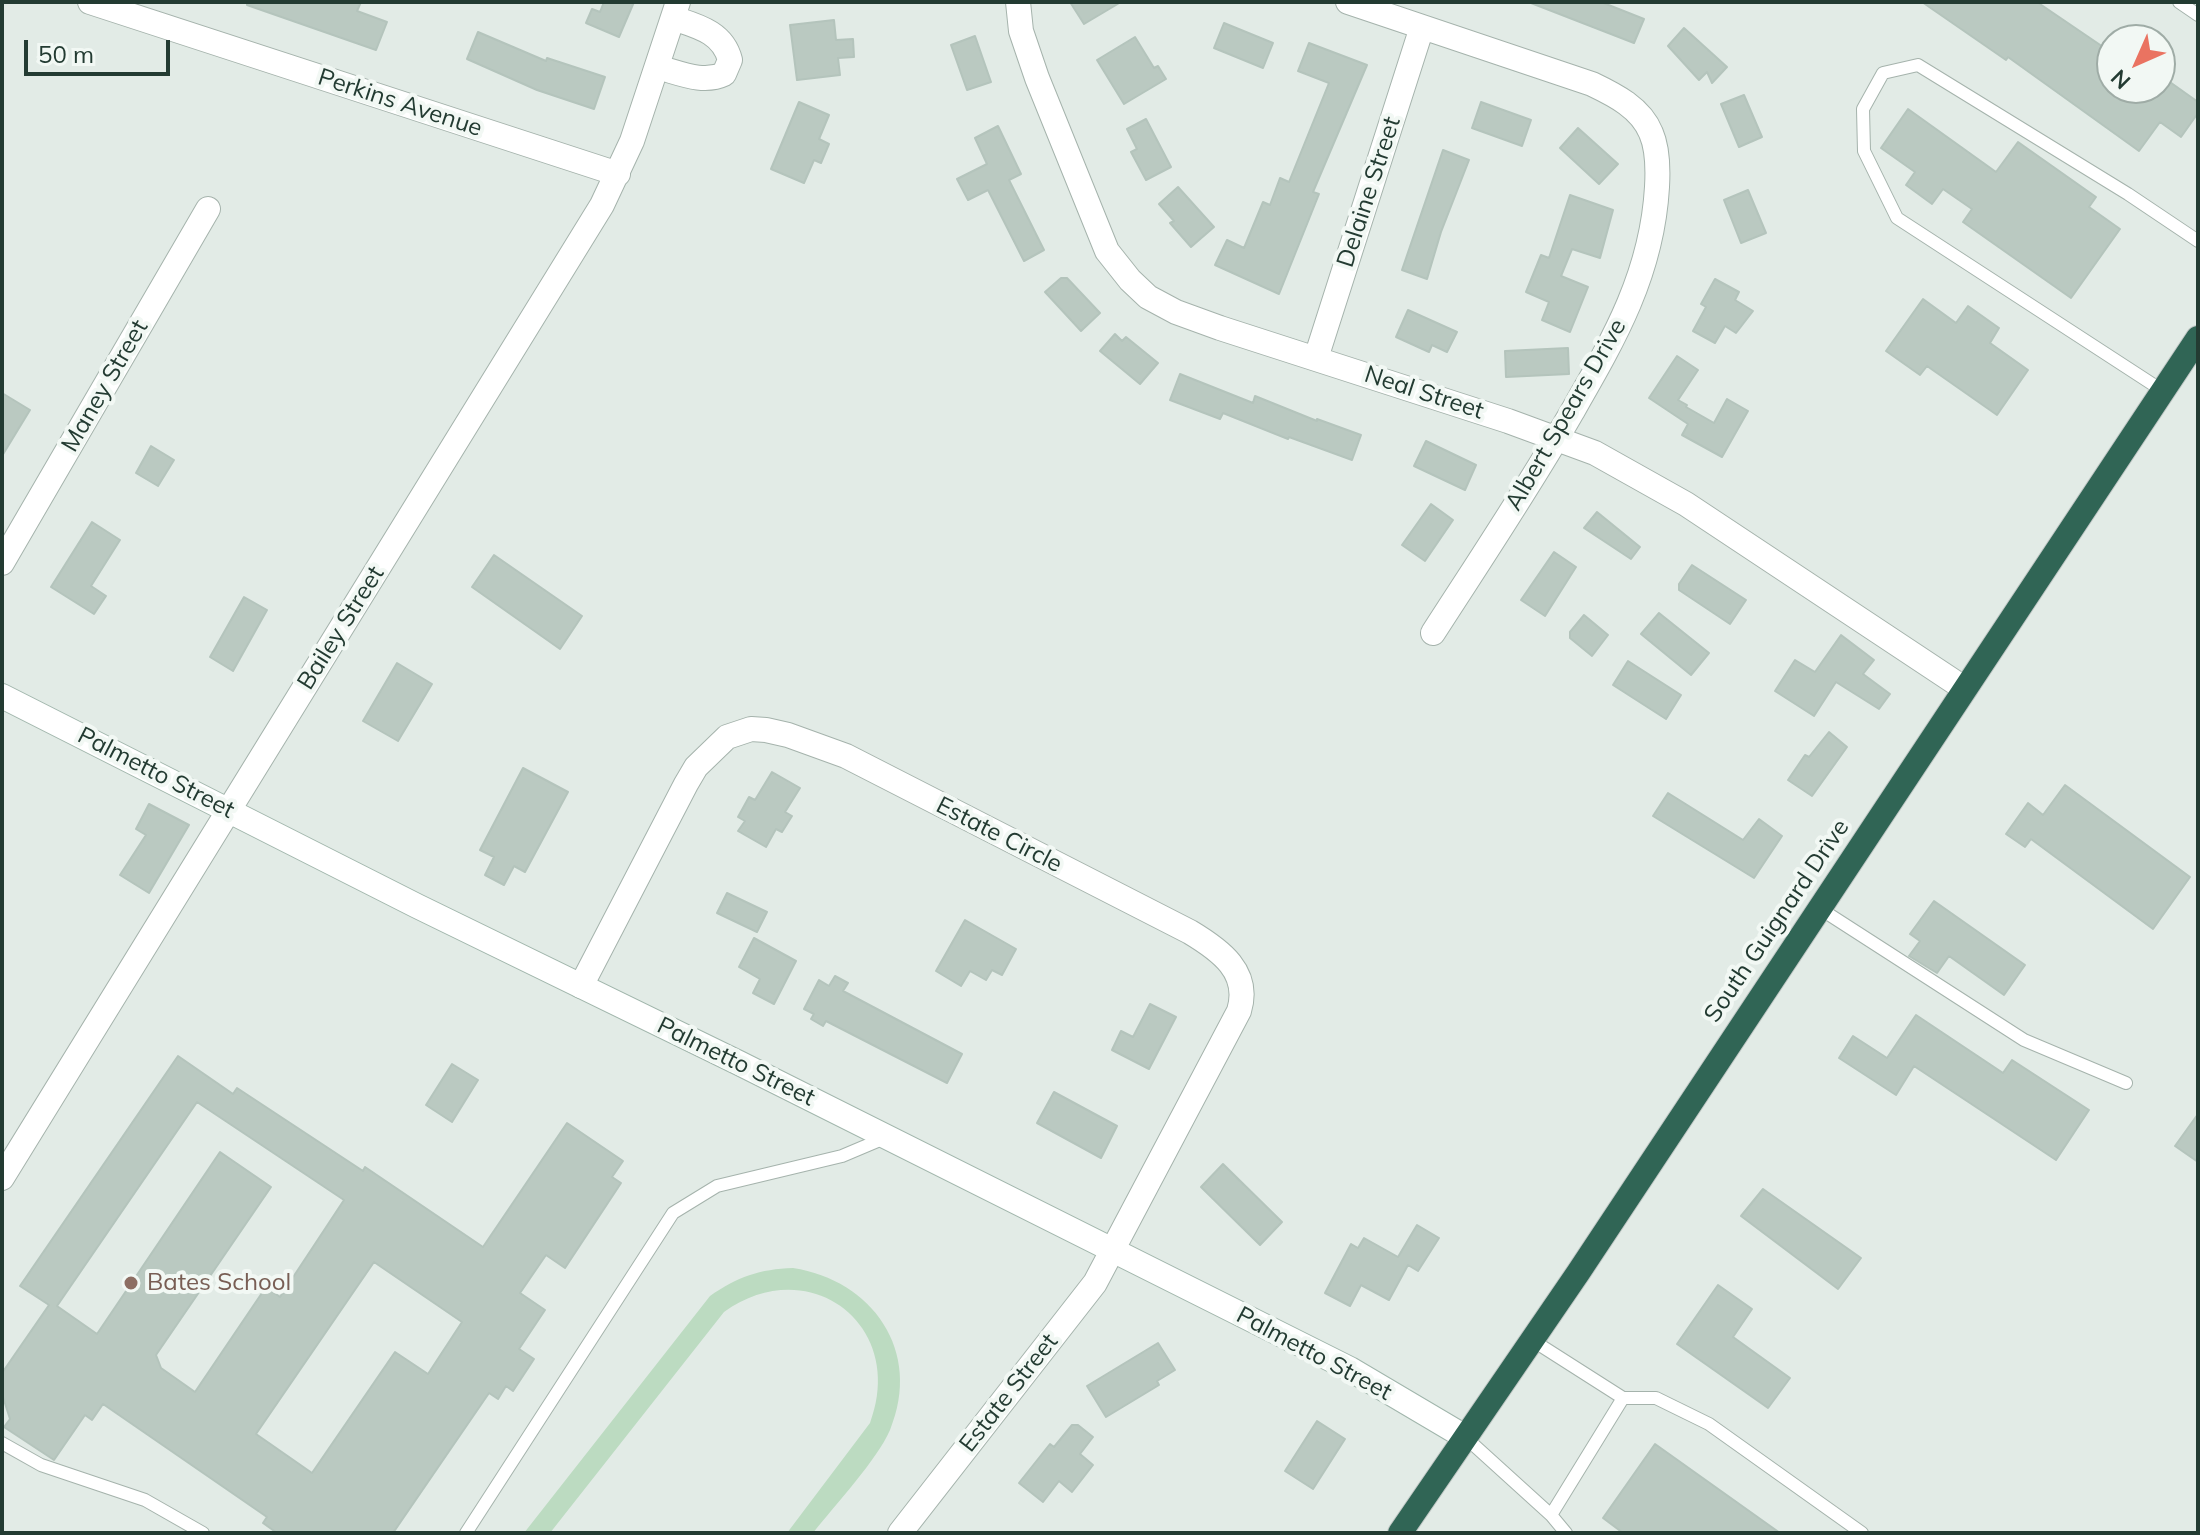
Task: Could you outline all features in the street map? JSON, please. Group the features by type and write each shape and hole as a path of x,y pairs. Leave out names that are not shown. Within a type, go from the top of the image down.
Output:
{"highway":[{"name":"South Guignard Drive","path":"1400,1533 1532,1340 2198,338"}],"street":[{"name":"Perkins Avenue","path":"90,2 618,174"},
{"name":"Neal Street","path":"1018,2 1021,31 1033,66 1099,236 1130,280 1148,297 1176,312 1595,453 1675,497 1965,689"},
{"name":"Albert Spears Drive","path":"1348,2 1592,84 1627,103 1651,133 1657,178 1653,229 1632,298 1609,349 1557,440 1433,633"},
{"name":"Bailey Street","path":"2,1178 602,205 618,174 676,10 714,34 724,44 730,60 724,74 713,79 657,67"},
{"name":"Delaine Street","path":"1316,358 1422,27"},
{"name":"Maney Street","path":"2,563 208,209"},
{"name":"Palmetto Street","path":"2,696 417,906 1350,1369 1465,1437"},
{"name":"Estate Circle","path":"581,986 686,784 696,767 727,737 751,729 766,730 846,756 1190,932 1229,958 1236,971 1243,999 1239,1011 1113,1250"},
{"name":"Estate Street","path":"900,1533 1095,1283 1113,1250"}],"lane":[{"path":"2179,2 2198,15"},
{"path":"2163,391 1897,218 1864,151 1863,109 1883,73 1918,65 2128,194 2198,241"},
{"path":"1819,908 2024,1040 2126,1083"},
{"path":"466,1533 673,1213 717,1186 842,1156 887,1137"},
{"path":"1532,1340 1623,1398 1656,1398 1709,1424 1862,1533"},
{"path":"1551,1515 1623,1398"},
{"path":"1465,1437 1551,1515 1566,1533"},
{"path":"2,1443 41,1465 145,1500 203,1533"}],"green space":[{"path":"793,1268 821,1275 846,1287 867,1304 884,1324 895,1347 900,1373 899,1401 884,1442 813,1533 787,1533 870,1423 878,1388 875,1356 862,1329 843,1308 817,1294 788,1290 756,1295 724,1312 550,1533 524,1533 710,1296 749,1275"}],"building":[{"path":"247,2 361,2 357,11 387,22 376,50 247,5"},
{"path":"604,2 634,2 619,37 586,23 592,9 600,12"},
{"path":"1070,2 1121,2 1084,24"},
{"path":"1601,2 1644,19 1634,43 1531,3"},
{"path":"1922,2 2037,2 2096,42 2096,104 2176,104 2176,86 2198,102 2198,113 2181,137 2160,122 2139,151 2008,57 2006,60"},
{"path":"834,20 836,40 853,39 854,57 838,58 840,75 797,80 790,25"},
{"path":"1224,23 1273,43 1263,68 1214,48"},
{"path":"1684,28 1727,67 1712,83 1707,72 1699,80 1668,46"},
{"path":"478,32 546,61 547,58 605,77 594,109 537,90 467,59"},
{"path":"975,36 991,82 967,90 951,45"},
{"path":"1135,37 1154,68 1158,66 1166,79 1124,104 1097,60"},
{"path":"1309,43 1367,65 1313,192 1319,194 1279,294 1215,265 1227,240 1244,248 1263,202 1270,205 1280,178 1289,182 1329,83 1298,71"},
{"path":"1744,95 1762,137 1739,147 1721,104"},
{"path":"799,102 829,115 819,139 829,144 821,163 814,160 804,183 771,169"},
{"path":"1481,102 1531,120 1522,146 1472,128"},
{"path":"1908,109 1996,172 2018,142 2096,197 2089,207 2120,229 2071,298 1963,222 1972,209 1943,189 1932,204 1906,185 1915,172 1881,148"},
{"path":"1146,119 1171,167 1146,180 1131,152 1137,149 1127,129"},
{"path":"998,126 1021,174 1009,180 1044,250 1024,261 988,190 968,200 957,179 987,164 975,138"},
{"path":"1578,128 1618,164 1599,184 1560,148"},
{"path":"1443,150 1469,160 1441,232 1427,279 1402,270"},
{"path":"1178,187 1214,227 1191,247 1170,223 1174,221 1159,204"},
{"path":"1748,190 1766,233 1741,243 1724,200"},
{"path":"1570,195 1613,210 1600,258 1572,249 1561,276 1588,287 1570,332 1542,320 1549,302 1526,292 1541,255 1549,258"},
{"path":"1061,278 1067,278 1100,313 1081,331 1045,292"},
{"path":"1715,279 1739,292 1735,300 1753,311 1736,333 1725,326 1715,343 1693,331 1706,307 1701,304"},
{"path":"1923,299 1956,323 1968,306 1999,328 1990,343 2028,370 1997,415 1927,366 1920,375 1886,351"},
{"path":"1408,310 1457,332 1447,352 1432,345 1429,352 1396,337"},
{"path":"1115,334 1122,341 1126,337 1158,363 1140,384 1100,351"},
{"path":"1568,348 1569,374 1506,377 1505,351"},
{"path":"1677,356 1698,370 1678,400 1686,407 1714,423 1727,399 1748,411 1722,457 1682,435 1688,424 1649,398"},
{"path":"1180,374 1253,403 1255,396 1361,435 1352,460 1223,413 1220,419 1170,400"},
{"path":"2,393 30,410 2,456"},
{"path":"1426,441 1476,465 1465,490 1414,466"},
{"path":"151,446 174,460 158,486 136,473"},
{"path":"1431,504 1453,520 1425,561 1402,545"},
{"path":"1597,512 1640,547 1631,559 1584,528"},
{"path":"92,522 120,540 91,586 106,596 94,614 51,587"},
{"path":"1554,552 1576,567 1545,616 1521,600"},
{"path":"494,555 582,616 560,649 472,587"},
{"path":"1692,565 1746,600 1730,624 1679,590 1679,584"},
{"path":"244,597 267,610 233,671 210,657"},
{"path":"1659,613 1709,653 1691,675 1641,634"},
{"path":"1584,615 1608,635 1592,656 1570,638 1570,632"},
{"path":"1841,635 1874,660 1863,674 1890,694 1879,709 1836,682 1814,716 1775,691 1795,660 1815,672"},
{"path":"1628,661 1681,695 1666,719 1613,685"},
{"path":"397,663 432,684 398,741 363,721"},
{"path":"1829,732 1847,747 1812,796 1788,780 1805,755 1809,757"},
{"path":"523,768 568,792 525,872 514,866 504,885 485,875 494,857 480,850"},
{"path":"772,772 800,788 785,812 792,816 782,832 776,829 766,847 738,831 745,821 738,817 749,797 755,800"},
{"path":"2065,785 2190,877 2153,929 2031,839 2025,847 2006,834 2028,803 2043,815"},
{"path":"1668,793 1743,840 1759,819 1782,836 1754,878 1653,816"},
{"path":"149,804 189,825 149,893 120,875 146,835 136,829"},
{"path":"727,893 767,912 757,932 717,913"},
{"path":"1934,901 2025,965 2004,995 1949,956 1937,973 1909,956 1920,941 1910,934"},
{"path":"965,920 1016,949 1002,975 992,970 986,980 970,971 961,986 936,971"},
{"path":"754,938 796,961 774,1004 753,993 760,979 739,967"},
{"path":"835,976 848,983 843,991 962,1054 947,1083 826,1021 823,1026 811,1019 814,1014 804,1009 819,980 829,986"},
{"path":"1150,1004 1176,1017 1149,1069 1112,1050 1121,1031 1133,1037"},
{"path":"1916,1015 2003,1073 2012,1060 2089,1110 2056,1160 1914,1066 1896,1095 1839,1058 1853,1036 1887,1058"},
{"path":"178,1056 233,1094 237,1088 363,1171 365,1167 483,1247 567,1123 623,1161 612,1177 621,1183 565,1268 546,1255 520,1293 545,1310 519,1349 534,1359 513,1391 506,1386 498,1399 489,1393 393,1533 277,1533 263,1523 267,1517 103,1404 92,1420 85,1415 54,1460 4,1427 10,1419 2,1394 2,1373 49,1305 20,1286","holes":["197,1102 344,1200 280,1297 266,1287 195,1392 161,1368 156,1355 271,1187 220,1152 97,1334 57,1306","374,1262 462,1322 428,1374 395,1352 312,1473 256,1434"]},
{"path":"452,1064 478,1080 452,1122 426,1105"},
{"path":"1054,1092 1117,1126 1101,1158 1037,1123"},
{"path":"2198,1114 2198,1162 2175,1146"},
{"path":"1223,1164 1282,1222 1260,1245 1201,1187"},
{"path":"1763,1189 1861,1258 1838,1289 1741,1216"},
{"path":"1417,1225 1439,1238 1418,1271 1408,1265 1389,1300 1361,1285 1350,1306 1325,1293 1351,1244 1358,1248 1364,1238 1398,1257"},
{"path":"1718,1285 1752,1309 1733,1337 1790,1378 1768,1408 1677,1344"},
{"path":"1158,1343 1175,1370 1157,1381 1159,1385 1106,1417 1087,1386"},
{"path":"1317,1421 1345,1439 1313,1489 1285,1471"},
{"path":"1072,1425 1078,1425 1093,1437 1080,1454 1093,1465 1072,1492 1059,1481 1043,1502 1019,1483 1050,1444 1054,1447"},
{"path":"1655,1444 1780,1533 1623,1533 1603,1518"}],"place":[{"name":"Bates School","path":"131,1283"}]}
